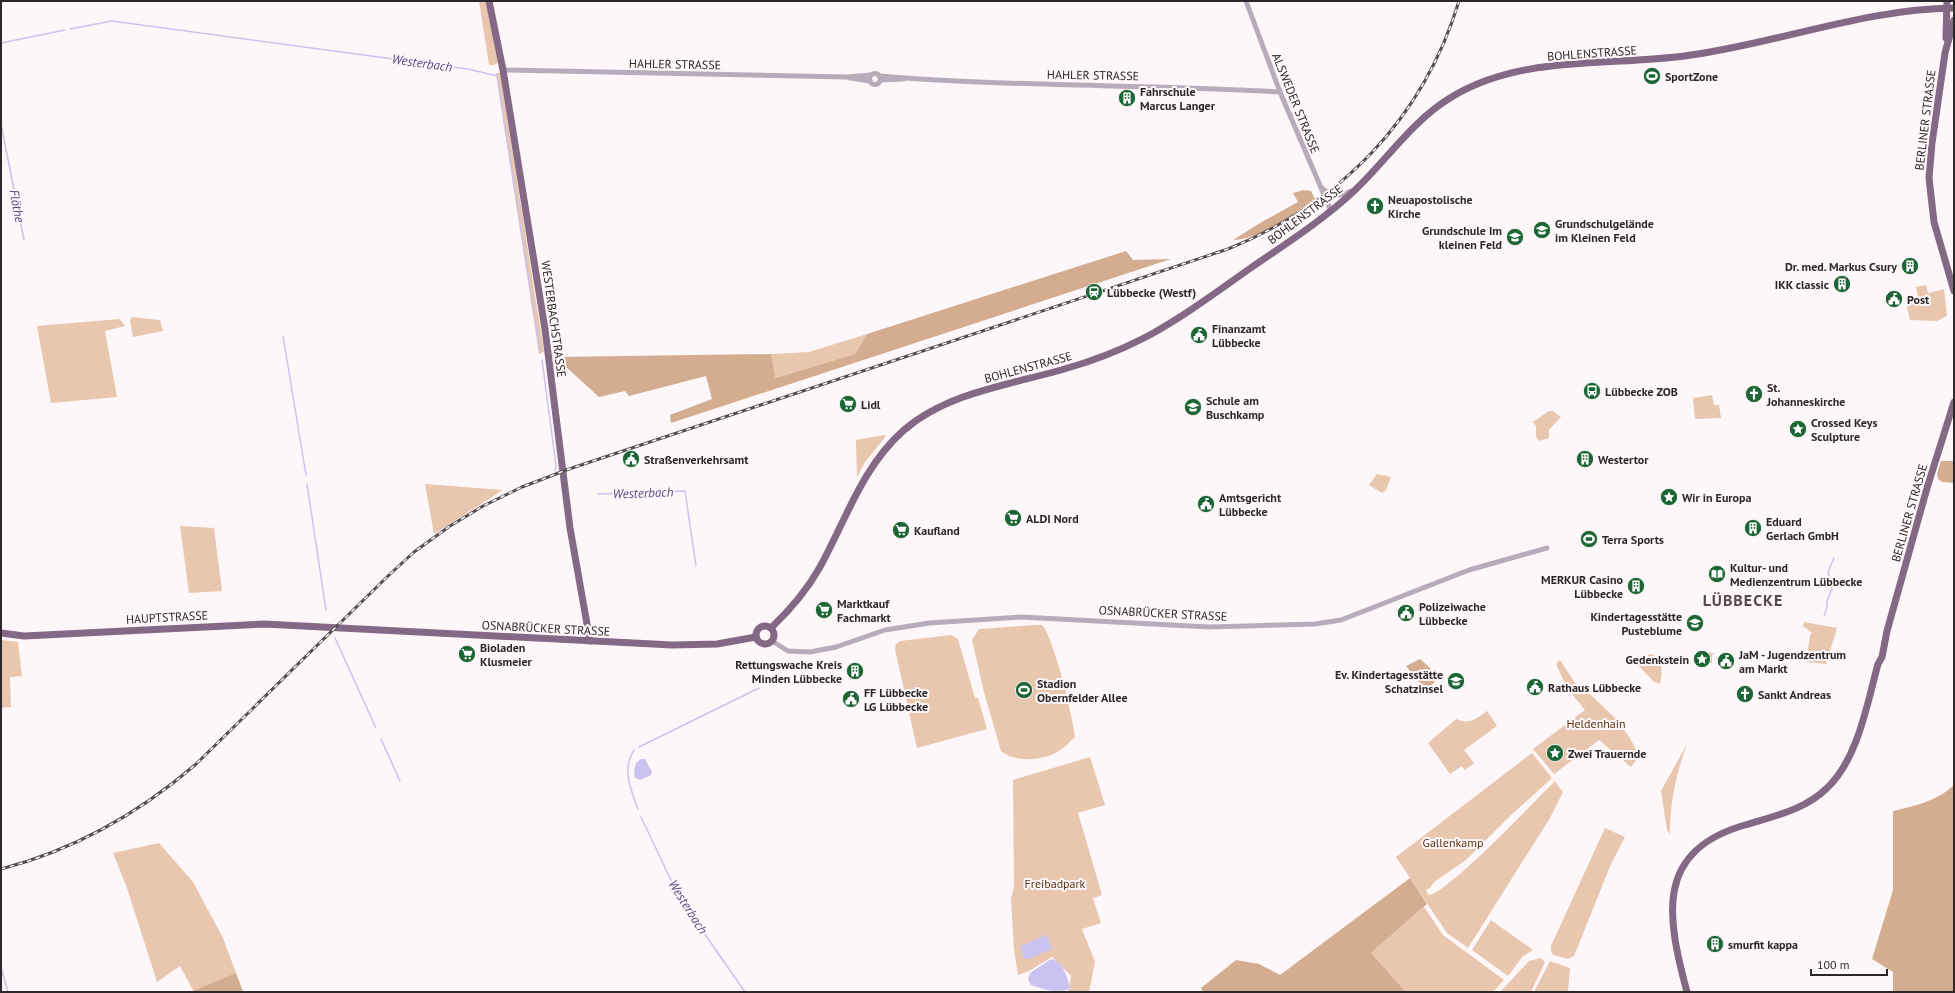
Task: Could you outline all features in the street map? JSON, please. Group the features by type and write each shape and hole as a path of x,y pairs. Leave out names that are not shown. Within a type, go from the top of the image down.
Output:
{"main road":[{"name":"WESTERBACHSTRASSE","path":"489,1 503,70 545,329 570,524 590,641"},
{"name":"BOHLENSTRASSE","path":"771,628 792,606 816,573 862,482 890,445 903,431 916,421 944,405 963,397 1086,362 1145,337 1217,292 1331,211 1356,189 1435,108 1464,90 1479,83 1514,72 1549,66 1659,60 1728,49 1882,14 1946,4 1954,8"},
{"name":"BERLINER STRASSE","path":"1946,4 1946,46 1928,178 1934,222 1954,290"},
{"name":"BERLINER STRASSE","path":"1946,46 1954,20"},
{"name":"BERLINER STRASSE","path":"1687,992 1676,945 1673,908 1677,880 1687,860 1704,843 1719,834 1794,809 1809,802 1828,788 1842,771 1852,752 1878,664 1882,657 1887,631 1927,488 1954,402"},
{"name":"HAUPTSTRASSE","path":"1,633 24,636 264,624 335,627"},
{"path":"766,625 771,628 774,636 772,641 767,644 761,643 756,636 757,629 766,625"},
{"name":"OSNABRÜCKER STRASSE","path":"335,627 590,641 704,645 756,636"}],"street":[{"name":"ALSWEDER STRASSE","path":"1246,1 1280,92 1331,211"},
{"name":"HAHLER STRASSE","path":"503,70 870,78"},
{"path":"875,73 880,78 875,84 870,78 875,73"},
{"name":"HAHLER STRASSE","path":"880,78 1213,88 1280,92"},
{"path":"1319,184 1334,196 1343,195 1356,189"},
{"name":"OSNABRÜCKER STRASSE","path":"772,641 788,651 810,652 836,647 885,630 929,623 1021,616 1209,627 1315,624 1341,620 1461,573 1547,548"}],"green space":[{"path":"479,1 486,1 499,62 494,65 489,65"},
{"path":"496,73 500,73 544,352 539,354"},
{"path":"1926,285 1928,293 1944,289 1947,316 1937,321 1910,320 1906,302 1918,298 1916,287"},
{"path":"132,317 160,320 163,331 133,337 130,320"},
{"path":"120,319 125,326 105,331 117,397 51,403 37,326"},
{"path":"867,334 855,354 774,378 771,354 809,352"},
{"path":"1712,395 1714,405 1719,405 1721,418 1695,419 1693,398"},
{"path":"1549,411 1553,411 1561,417 1549,430 1549,438 1539,441 1536,437 1536,426 1533,422"},
{"path":"884,435 886,436 865,462 857,477 856,440"},
{"path":"1377,474 1391,477 1386,490 1382,493 1369,485"},
{"path":"425,484 503,490 434,534"},
{"path":"180,526 214,528 222,591 189,593"},
{"path":"1804,622 1837,628 1826,664 1808,662 1807,657 1810,635 1812,633 1803,626"},
{"name":"Stadion Obernfelder Allee","path":"1042,625 1052,645 1067,696 1075,737 1061,750 1049,756 1035,759 1020,759 1006,755 1001,751 984,692 972,640 979,629"},
{"path":"951,635 958,639 975,698 978,698 987,729 917,748 895,649 896,644 900,641"},
{"path":"1,640 18,642 22,676 10,677 11,707 1,708"},
{"path":"1702,652 1714,653 1712,655 1712,663 1701,663"},
{"path":"1651,654 1658,659 1660,663 1662,676 1660,684 1653,681 1637,664 1646,660 1648,655"},
{"name":"Heldenhain","path":"1560,660 1575,683 1591,695 1616,719 1630,738 1639,756 1631,767 1599,740 1554,774 1533,749 1585,710 1567,688 1556,664"},
{"path":"1487,711 1497,726 1464,750 1474,763 1465,770 1462,766 1450,774 1428,743 1456,719 1461,721 1469,721 1476,719"},
{"path":"1687,744 1674,788 1670,834 1667,830 1661,791"},
{"name":"Gallenkamp","path":"1532,753 1552,778 1563,792 1550,818 1468,948 1447,933 1396,857","holes":["1552,778 1554,782 1469,866 1438,891 1428,895 1426,890 1430,888 1434,882 1466,860 1509,817"]},
{"name":"Freibadpark","path":"1090,757 1105,805 1078,813 1102,895 1093,898 1101,923 1082,929 1095,962 1089,992 1068,992 1071,976 1052,957 1029,971 1018,975 1014,949 1011,899 1014,887 1013,780"},
{"path":"1605,828 1625,837 1611,864 1574,956 1568,959 1553,955 1551,946"},
{"path":"159,843 193,882 223,938 243,992 194,992 180,966 157,982 127,888 113,853"},
{"path":"1424,907 1443,935 1504,980 1493,992 1406,992 1371,953"},
{"path":"1491,920 1533,950 1523,956 1508,976 1472,950"},
{"path":"1541,958 1545,962 1531,992 1501,991 1529,961"},
{"path":"1550,961 1570,968 1568,992 1534,992"}],"shaded area":[{"path":"1303,190 1311,191 1315,199 1287,219 1265,231 1244,239 1233,240 1298,202 1293,193"},
{"path":"1126,251 1133,260 1171,259 671,423 670,415 712,399 706,376 629,396 625,391 599,397 555,357 771,354 775,378 855,354 867,334"},
{"path":"1941,461 1954,461 1954,483 1942,482 1938,479 1937,474"},
{"path":"1420,659 1430,668 1437,679 1430,687 1432,692 1429,694 1406,666"},
{"path":"641,759 645,759 652,772 651,775 640,780 635,778 634,771 636,763"},
{"path":"1954,785 1954,992 1893,992 1893,972 1872,959 1893,890 1893,811 1933,799"},
{"path":"1410,878 1427,904 1371,953 1406,992 1203,992 1201,988 1236,960 1259,964 1280,975"},
{"path":"1046,935 1052,949 1026,960 1023,957 1020,946"},
{"path":"1051,959 1055,960 1062,966 1070,989 1060,991 1050,990 1031,985 1028,979 1030,973"},
{"path":"236,973 243,992 193,991"}],"waterway":[{"name":"Westerbach","path":"70,29 112,21 468,69 497,76 540,351"},
{"name":"Westerbach","path":"1,43 65,30"},
{"name":"Flöthe","path":"1,124 24,240"},
{"path":"283,336 306,475"},
{"name":"Westerbach","path":"542,360 556,465 555,471"},
{"path":"307,484 326,610"},
{"name":"Westerbach","path":"598,494 685,491 696,566"},
{"path":"1824,616 1827,608 1827,601 1832,589 1828,572 1834,558"},
{"path":"335,638 376,728"},
{"name":"Westerbach","path":"639,747 759,688"},
{"path":"381,739 400,781"},
{"name":"Westerbach","path":"634,750 628,765 628,780 638,809"},
{"name":"Westerbach","path":"641,817 679,897 745,992"},
{"name":"Flöthe","path":"1,967 8,992"}],"railway":[{"path":"1,869 54,852 79,841 128,814 173,783 195,765 414,552 450,526 483,506 522,487 569,469 1228,249 1269,230 1307,207 1341,181 1372,152 1400,119 1424,83 1443,44 1459,1"}],"place":[{"name":"SportZone","path":"1652,76"},
{"name":"Fahrschule Marcus Langer","path":"1127,98"},
{"name":"Neuapostolische Kirche","path":"1375,206"},
{"name":"Grundschulgelände im Kleinen Feld","path":"1542,230"},
{"name":"Grundschule Im kleinen Feld","path":"1515,237"},
{"name":"Dr. med. Markus Csury","path":"1910,266"},
{"name":"IKK classic","path":"1842,284"},
{"name":"Lübbecke (Westf)","path":"1094,292"},
{"name":"Post","path":"1894,299"},
{"name":"Finanzamt Lübbecke","path":"1199,335"},
{"name":"Lübbecke ZOB","path":"1592,391"},
{"name":"St. Johanneskirche","path":"1754,394"},
{"name":"Lidl","path":"848,404"},
{"name":"Schule am Buschkamp","path":"1193,407"},
{"name":"Crossed Keys Sculpture","path":"1798,429"},
{"name":"Straßenverkehrsamt","path":"631,459"},
{"name":"Westertor","path":"1585,459"},
{"name":"Wir in Europa","path":"1669,497"},
{"name":"Amtsgericht Lübbecke","path":"1206,504"},
{"name":"ALDI Nord","path":"1013,518"},
{"name":"Eduard Gerlach GmbH","path":"1753,528"},
{"name":"Kaufland","path":"901,530"},
{"name":"Terra Sports","path":"1589,539"},
{"name":"Kultur- und Medienzentrum Lübbecke","path":"1717,574"},
{"name":"MERKUR Casino Lübbecke","path":"1636,586"},
{"name":"Marktkauf Fachmarkt","path":"824,610"},
{"name":"Polizeiwache Lübbecke","path":"1406,613"},
{"name":"Kindertagesstätte Pusteblume","path":"1695,623"},
{"name":"Bioladen Klusmeier","path":"467,654"},
{"name":"Gedenkstein","path":"1702,659"},
{"name":"JaM - Jugendzentrum am Markt","path":"1726,661"},
{"name":"Rettungswache Kreis Minden Lübbecke","path":"855,671"},
{"name":"Ev. Kindertagesstätte Schatzinsel","path":"1456,681"},
{"name":"Rathaus Lübbecke","path":"1535,687"},
{"name":"Stadion Obernfelder Allee","path":"1024,690"},
{"name":"Sankt Andreas","path":"1745,694"},
{"name":"FF Lübbecke LG Lübbecke","path":"851,699"},
{"name":"Zwei Trauernde","path":"1555,753"},
{"name":"smurfit kappa","path":"1715,944"}],"district":[{"name":"LÜBBECKE","path":"1743,600"}]}
